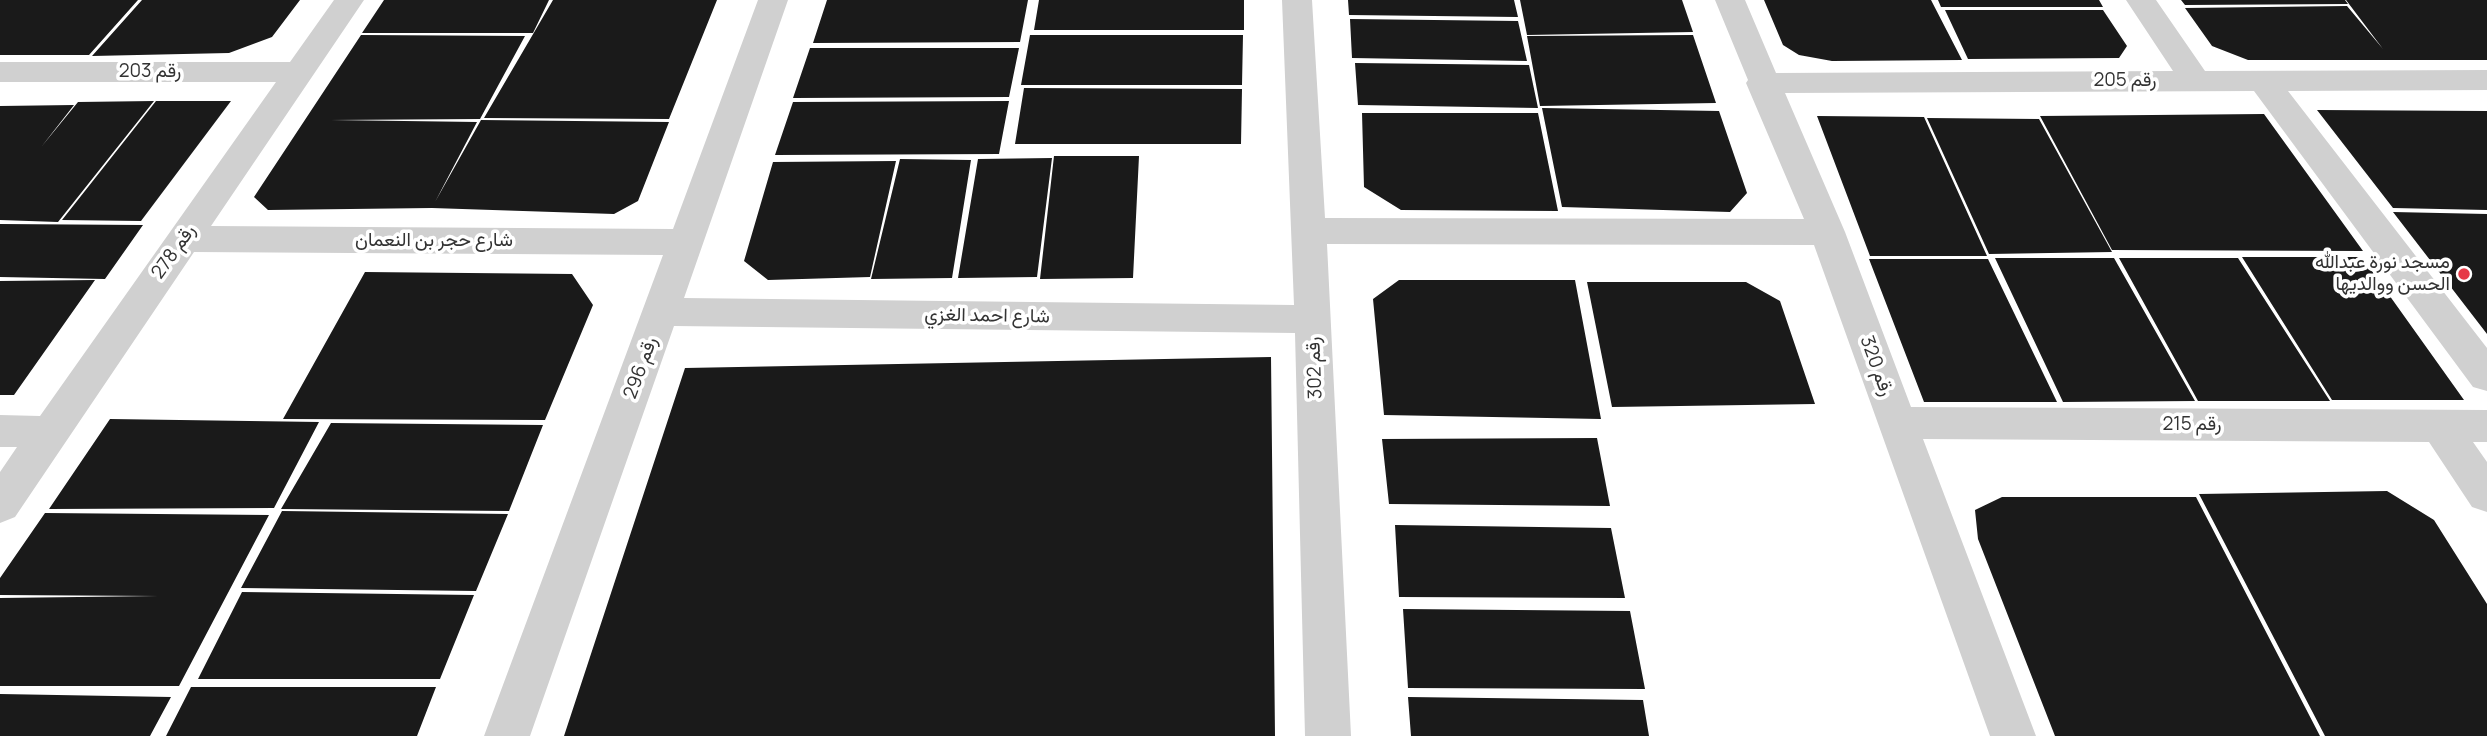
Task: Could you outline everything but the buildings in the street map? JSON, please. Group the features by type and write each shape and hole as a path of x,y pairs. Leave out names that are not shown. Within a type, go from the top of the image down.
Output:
{"street":[{"name":"رقم 278","path":"0,505 349,0"},
{"name":"رقم 296","path":"507,736 773,0"},
{"name":"رقم 302","path":"1297,0 1313,319 1328,736"},
{"name":"رقم 320","path":"1730,0 1762,83 1827,232 2013,736"},
{"path":"2141,0 2196,81"},
{"name":"رقم 203","path":"0,72 300,72"},
{"name":"رقم 205","path":"1762,83 2487,80"},
{"path":"2263,81 2487,376"},
{"path":"1308,231 1827,232"},
{"name":"شارع حجر بن النعمان","path":"183,239 685,242"},
{"name":"شارع احمد الغزي","path":"661,312 1313,319"},
{"name":"رقم 215","path":"1897,423 2487,426"},
{"path":"2441,427 2487,495"},
{"path":"0,431 51,432"}],"place":[{"name":"مسجد نورة عبدالله الحسن ووالديها","path":"2464,274"}]}
